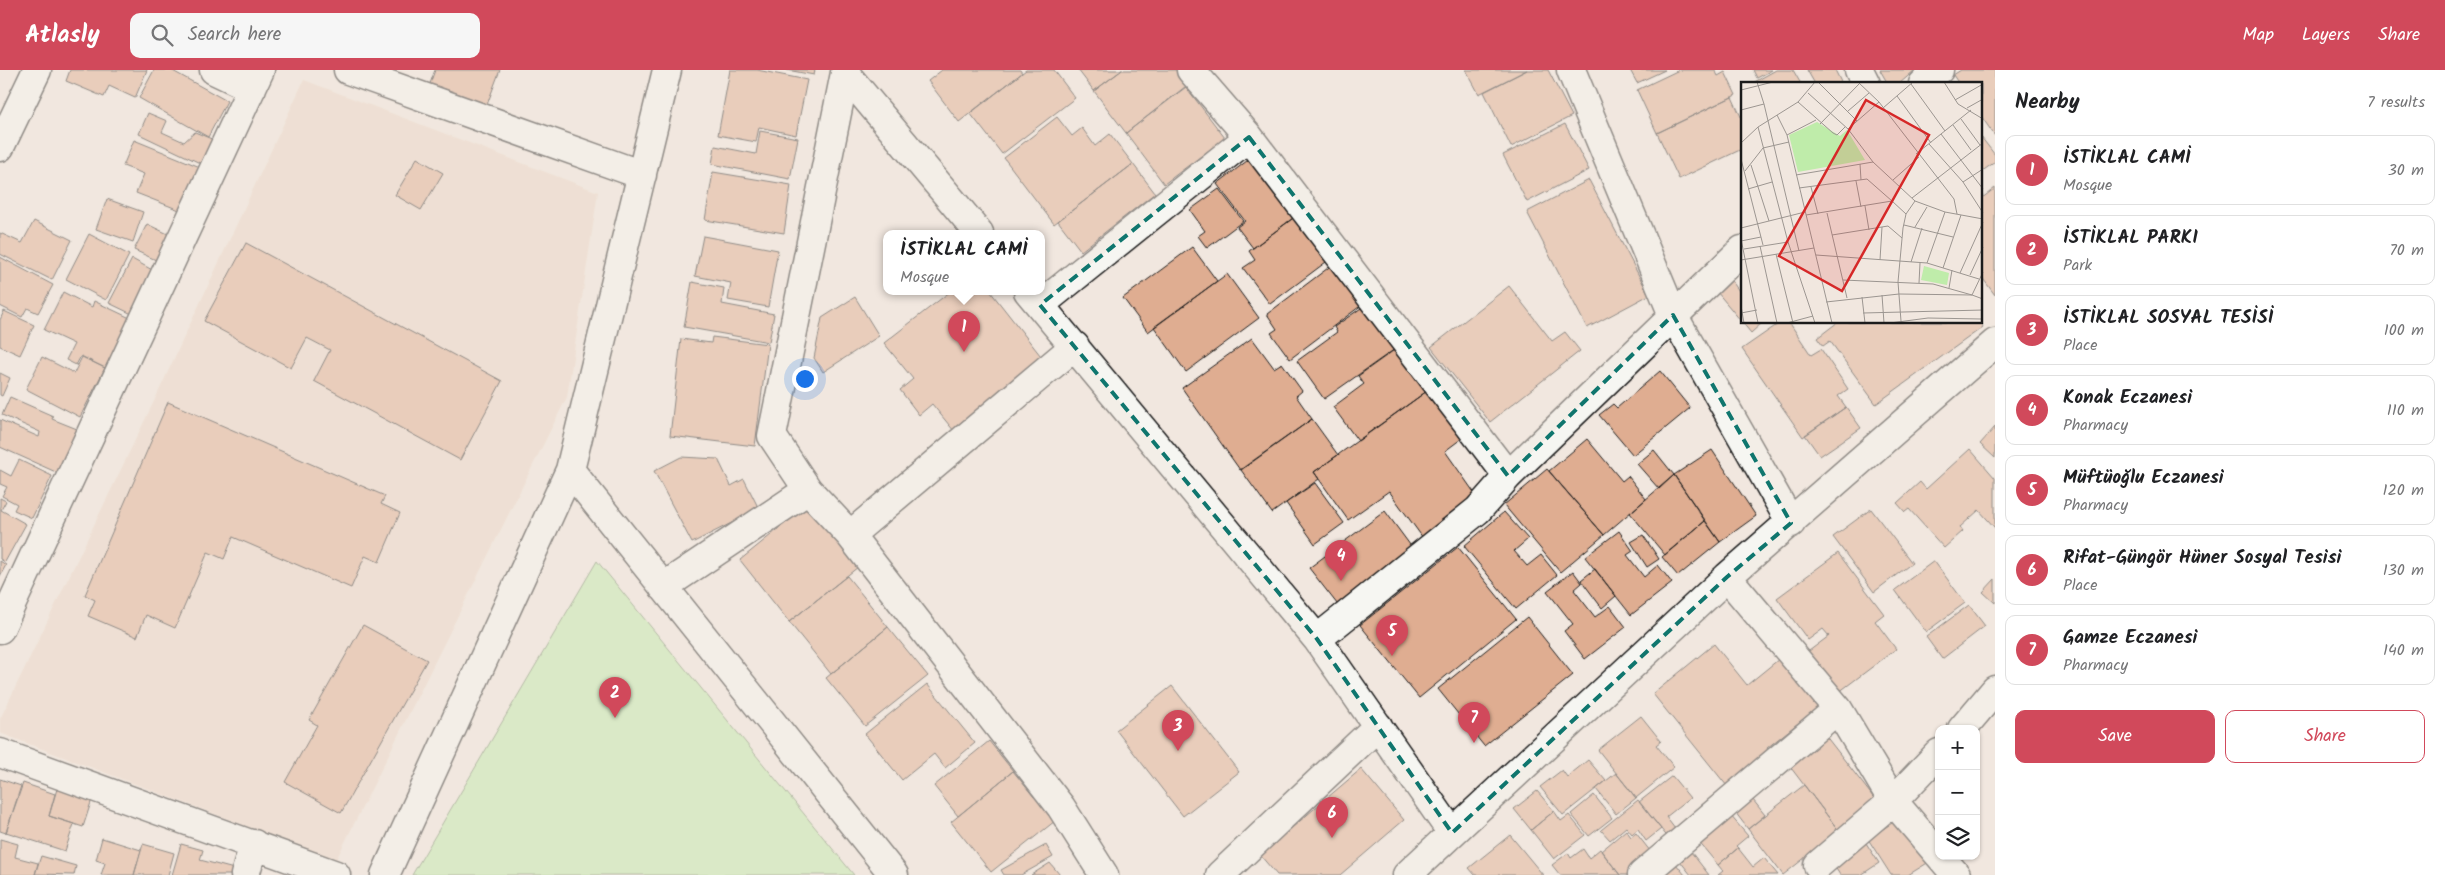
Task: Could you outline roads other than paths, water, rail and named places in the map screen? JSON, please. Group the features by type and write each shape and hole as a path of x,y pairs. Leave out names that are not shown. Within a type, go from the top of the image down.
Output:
{"street":[{"path":"0,148 37,70"},
{"path":"0,629 256,79 214,70"},
{"path":"348,70 642,175"},
{"path":"385,875 570,470 667,70"},
{"path":"1191,70 1249,137 1508,476"},
{"path":"1571,70 1673,315 1791,523"},
{"path":"1859,70 1865,82"},
{"path":"1925,82 1939,70"},
{"path":"845,72 977,230"},
{"path":"845,72 772,436 808,490 850,536 1061,807 1104,875"},
{"path":"1045,290 1249,137"},
{"path":"1317,639 1478,510 1508,476 1741,251"},
{"path":"1034,298 1317,639 1452,833"},
{"path":"1423,870 1452,833 1727,577 1995,344"},
{"path":"850,536 1075,346"},
{"path":"570,470 894,875"},
{"path":"663,587 808,490"},
{"path":"1727,577 1838,709 1893,801 1935,851"},
{"path":"1965,725 1995,690"},
{"path":"1642,875 1838,709"},
{"path":"1220,875 1378,726"},
{"path":"0,753 336,875"},
{"path":"1816,872 1893,801 1935,757"},
{"path":"245,875 254,844"},
{"path":"1943,860 1956,875"}],"place":[{"name":"İSTİKLAL CAMİ","path":"964,352"},
{"name":"Konak Eczanesi","path":"1341,581"},
{"name":"Müftüoğlu Eczanesi","path":"1392,656"},
{"name":"İSTİKLAL PARKI","path":"615,718"},
{"name":"Gamze Eczanesi","path":"1474,743"},
{"name":"İSTİKLAL SOSYAL TESİSİ","path":"1178,751"},
{"name":"Rifat-Güngör Hüner Sosyal Tesisi","path":"1332,838"}]}
